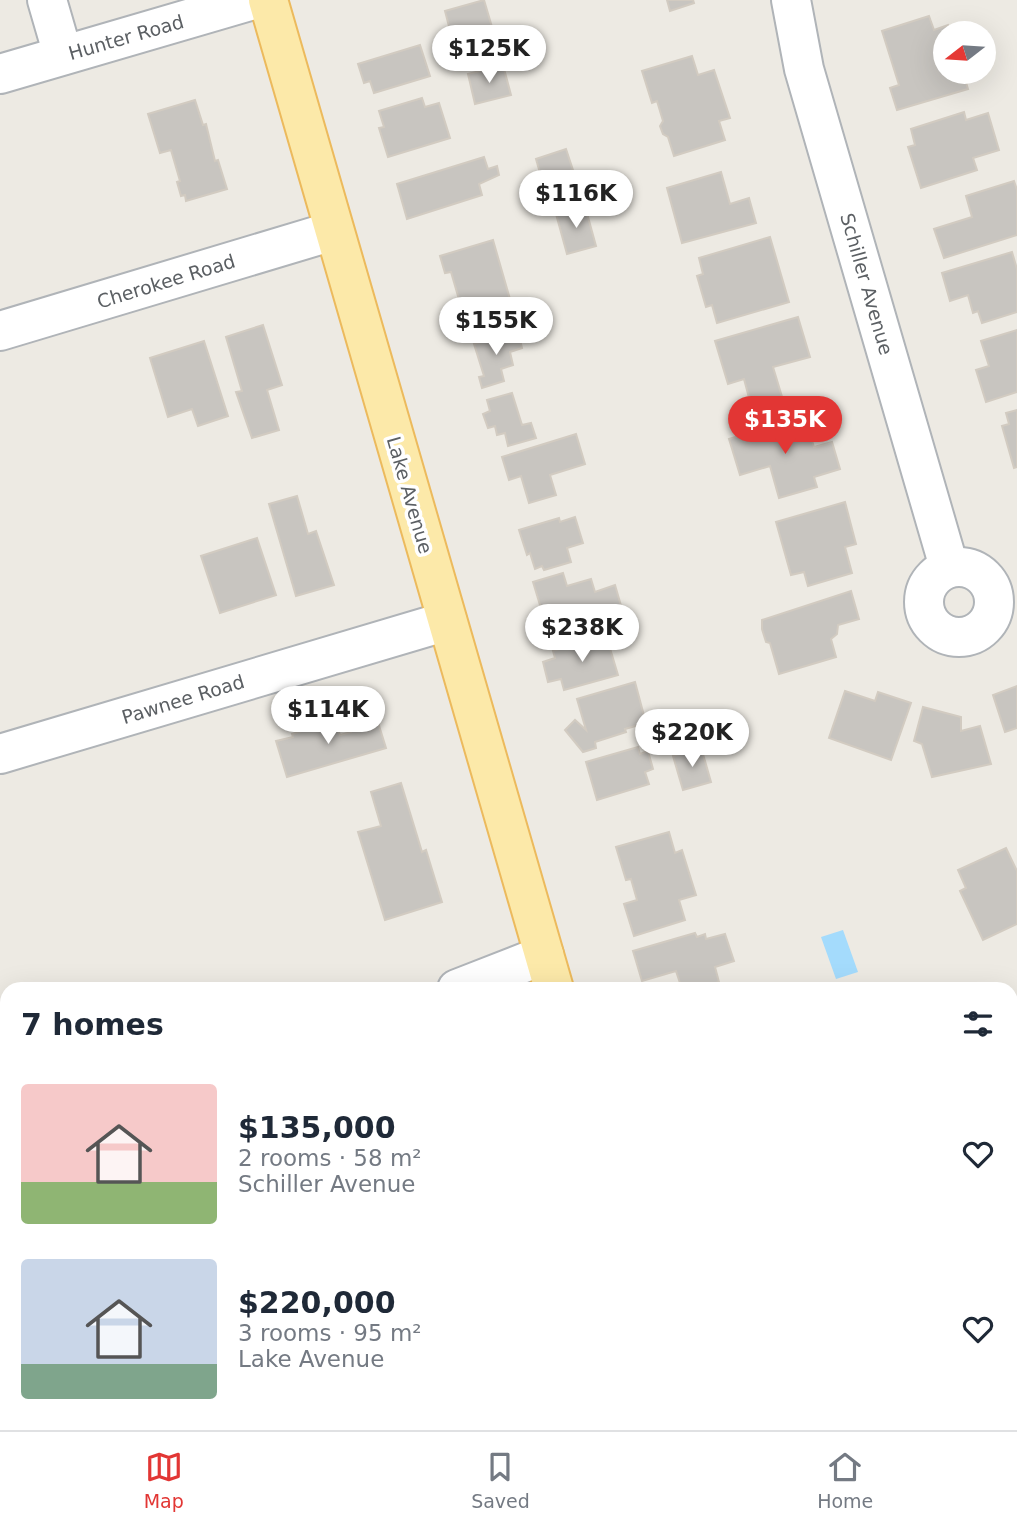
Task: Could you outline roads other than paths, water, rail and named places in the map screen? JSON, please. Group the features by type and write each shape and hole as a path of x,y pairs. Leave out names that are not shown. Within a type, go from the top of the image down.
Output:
{"main road":[{"name":"Lake Avenue","path":"268,0 549,972"}],"street":[{"path":"47,0 63,55"},
{"name":"Hunter Road","path":"0,74 253,0"},
{"name":"Schiller Avenue","path":"791,0 804,70 949,567"},
{"name":"Cherokee Road","path":"0,331 333,232"},
{"name":"Pawnee Road","path":"0,754 447,621"},
{"path":"495,982 549,972"}],"water":[{"path":"843,930 858,972 836,979 821,937"}]}
